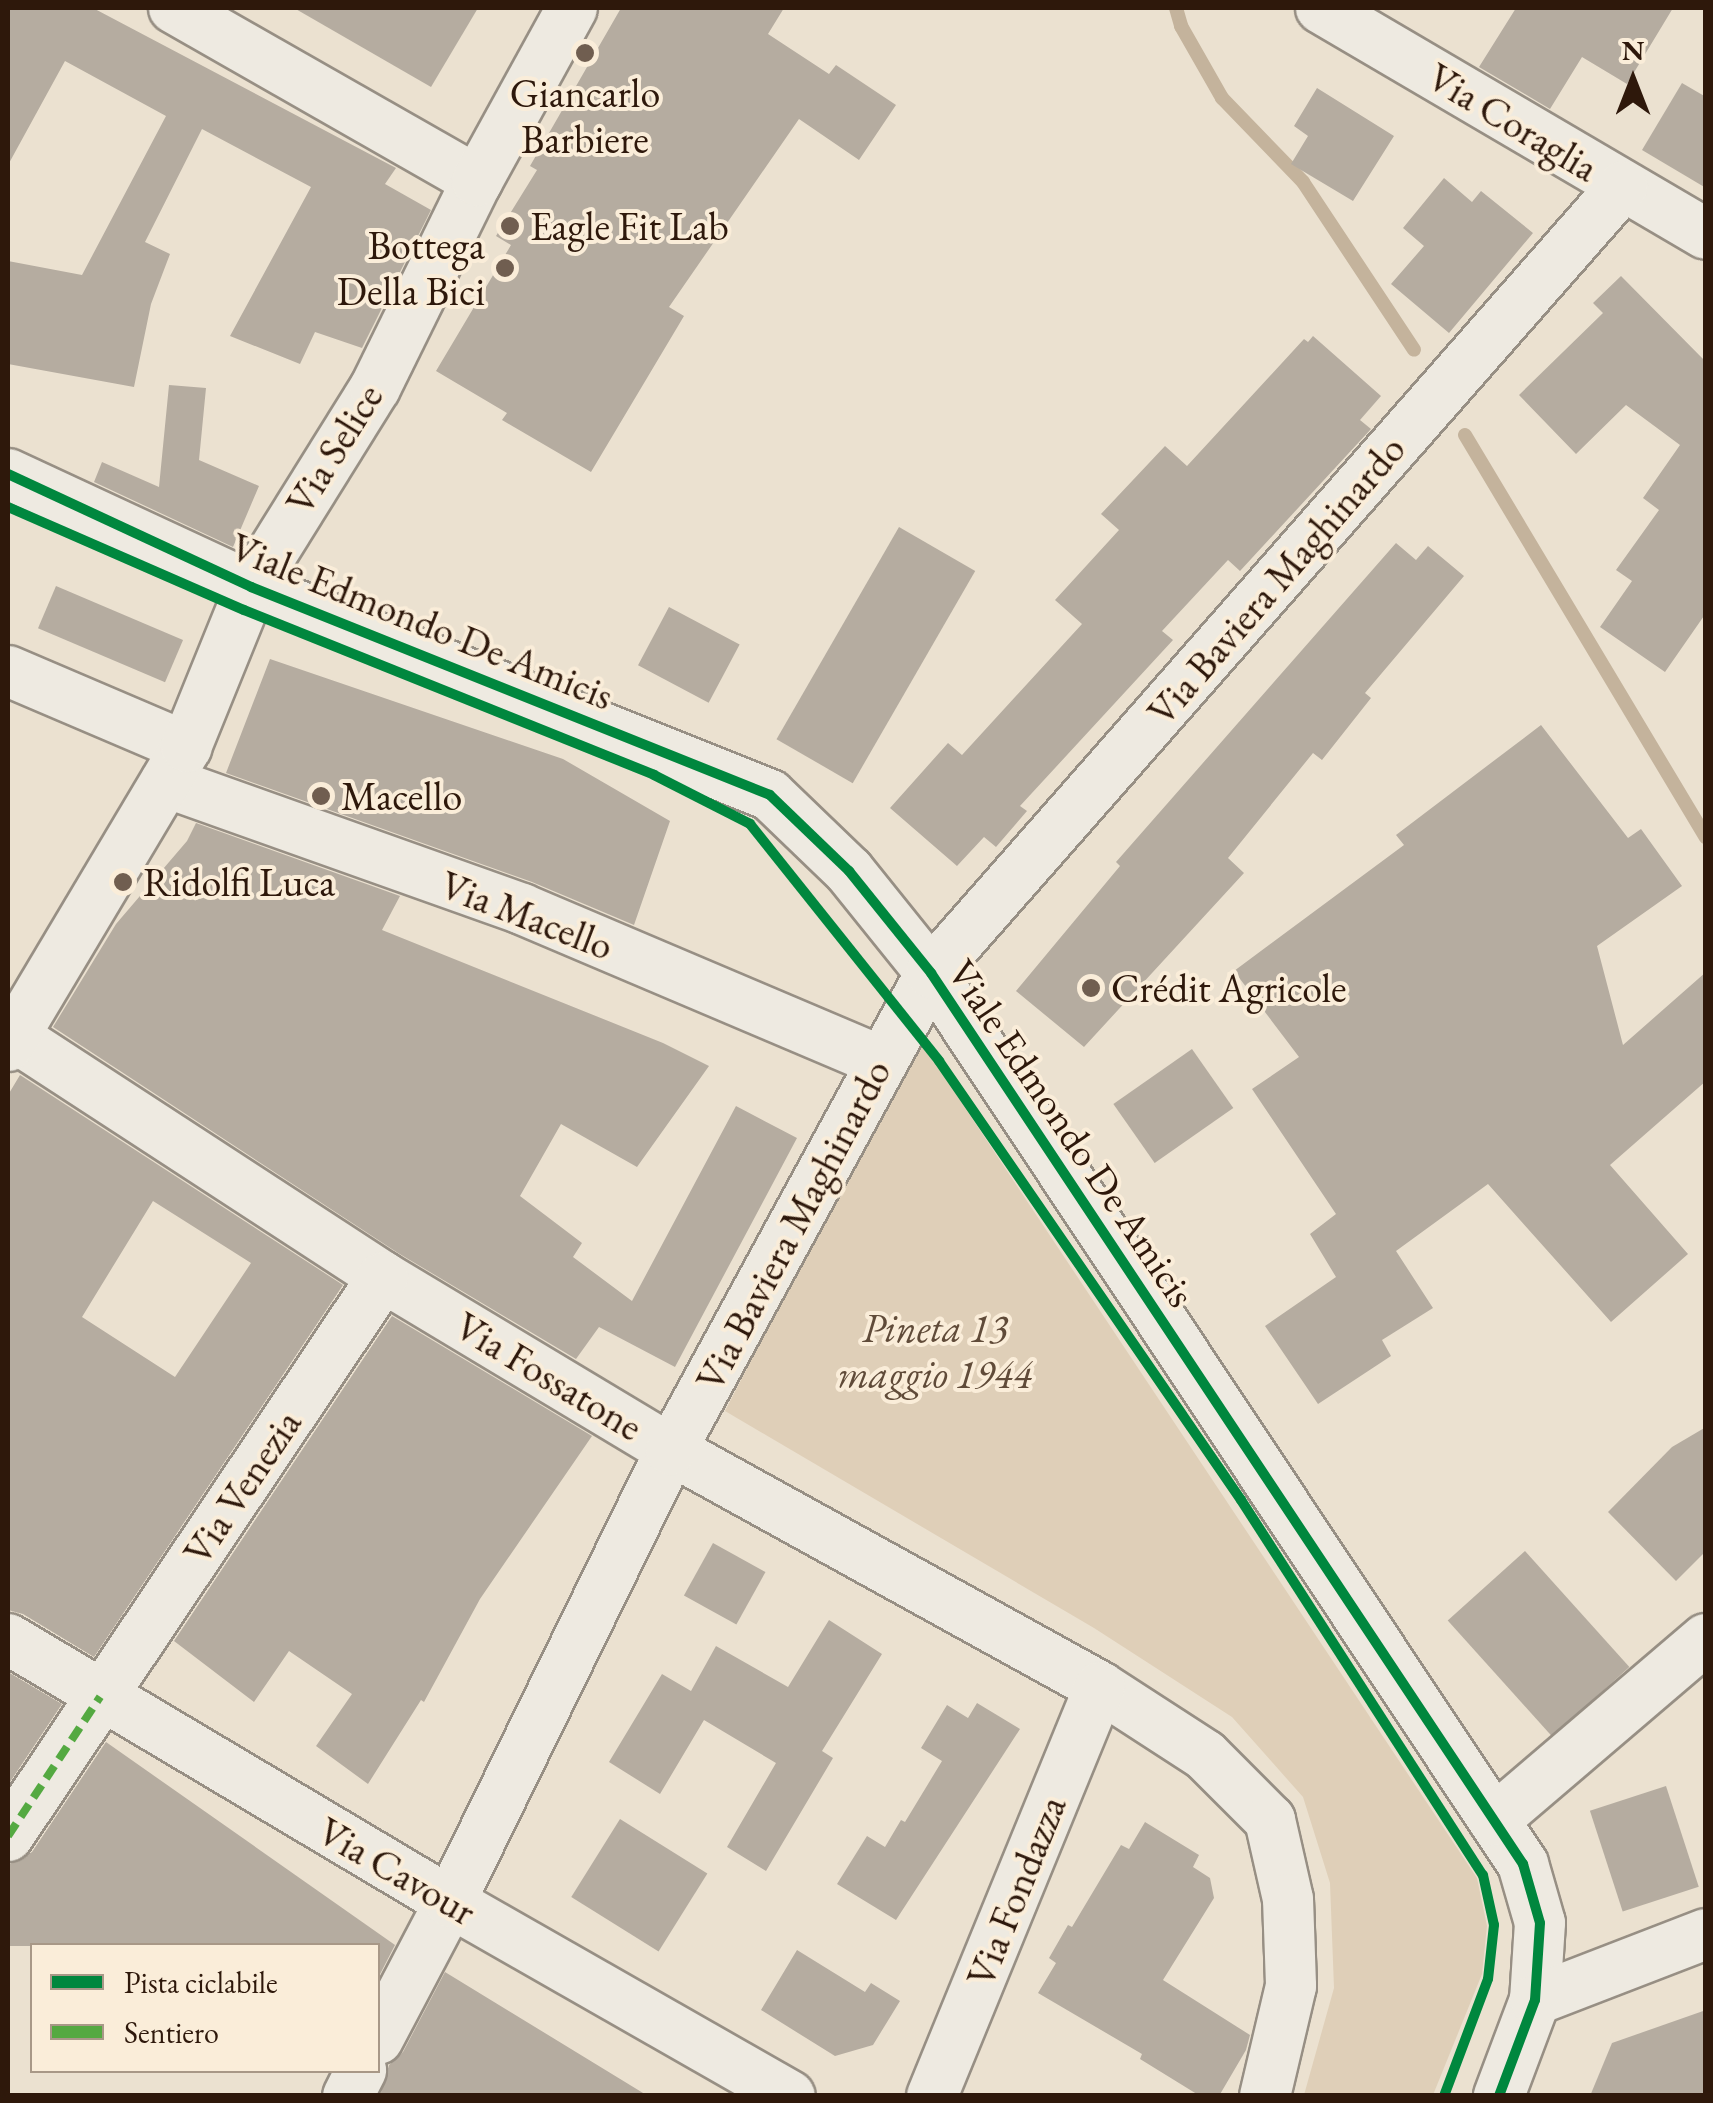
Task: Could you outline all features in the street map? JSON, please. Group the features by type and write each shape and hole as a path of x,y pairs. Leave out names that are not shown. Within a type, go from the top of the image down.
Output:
{"street":[{"path":"174,8 477,180"},
{"name":"Via Selice","path":"11,1042 176,764 252,587 375,388 477,180 572,8"},
{"name":"Via Coraglia","path":"1321,8 1706,234"},
{"name":"Via Baviera Maghinardo","path":"380,2035 450,1902 671,1450 931,973 1622,187"},
{"name":"Viale Edmondo De Amicis","path":"8,474 252,587 770,794 849,871 931,973 1523,1864 1540,1924 1535,2000 1499,2096"},
{"name":"Via Macello","path":"8,671 176,764 882,1062"},
{"name":"Via Fossatone","path":"11,1042 384,1277 671,1450 1100,1688"},
{"name":"Via Venezia","path":"8,1836 384,1277"},
{"name":"Via Cavour","path":"8,1638 100,1697 450,1902 790,2096"},
{"path":"1494,1820 1706,1638"},
{"path":"1100,1688 1205,1755 1270,1820 1288,1899 1292,1986 1265,2096"},
{"name":"Via Fondazza","path":"932,2096 1100,1688"},
{"path":"1535,2000 1706,1934"},
{"path":"348,2096 360,2073"}],"green space":[{"name":"Pineta 13 maggio 1944","path":"918,1037 1477,1878 1487,1926 1482,1974 1433,2095 1304,2095 1334,1988 1330,1883 1303,1797 1232,1717 1094,1628 725,1411"}],"building":[{"path":"8,8 93,8 396,168 385,184 431,210 362,348 315,332 300,364 230,336 311,187 202,129 145,242 170,254 151,304 134,387 8,364 8,261 82,275 166,116 65,61 8,165"},
{"path":"294,8 478,8 431,87"},
{"path":"621,8 784,8 768,34 829,74 836,65 896,105 859,160 799,119 669,307 684,316 591,472 502,420 507,413 436,371 511,245 496,236 537,170 530,166"},
{"path":"1516,8 1673,8 1627,84 1582,57 1550,109 1479,67"},
{"path":"1682,83 1706,97 1706,188 1642,150"},
{"path":"1317,88 1394,136 1353,201 1291,164 1308,136 1294,126"},
{"path":"1444,178 1472,202 1481,191 1533,233 1449,333 1391,284 1424,246 1403,228"},
{"path":"1621,276 1706,362 1706,613 1665,672 1600,627 1632,581 1616,570 1659,510 1643,498 1680,445 1626,405 1576,454 1519,395 1603,313 1593,303"},
{"path":"1313,336 1381,396 1360,420 1371,429 1240,571 1228,560 1162,631 1173,640 1020,806 1027,811 996,847 984,837 957,866 890,808 948,743 962,755 1082,624 1055,600 1119,530 1101,514 1165,446 1187,466 1304,339 1308,342"},
{"path":"169,385 206,388 199,460 259,486 233,547 94,482 102,462 159,487"},
{"path":"899,527 975,571 853,783 776,739"},
{"path":"1396,543 1416,560 1428,546 1464,576 1365,693 1371,698 1322,760 1313,753 1228,858 1244,873 1084,1047 1016,991 1120,866 1116,862"},
{"path":"56,586 183,640 165,682 38,628"},
{"path":"669,607 740,645 709,703 638,665"},
{"name":"Macello","path":"270,659 563,759 670,821 634,925 532,882 226,773"},
{"path":"1541,725 1628,838 1641,829 1682,886 1597,946 1623,1045 1706,972 1706,1081 1610,1165 1688,1254 1611,1322 1488,1184 1396,1251 1433,1308 1382,1340 1391,1356 1318,1404 1265,1326 1336,1277 1310,1234 1336,1214 1252,1089 1299,1057 1234,971 1404,845 1396,835"},
{"path":"196,823 400,896 382,930 663,1043 709,1066 637,1167 561,1124 520,1196 582,1243 573,1257 632,1301 736,1106 797,1138 675,1367 599,1327 576,1359 398,1253 53,1027 116,924 187,841"},
{"path":"1192,1049 1233,1108 1155,1163 1113,1104"},
{"path":"20,1075 343,1285 94,1657 23,1614 8,1610 8,1095","holes":["153,1201 251,1263 175,1377 82,1317"]},
{"path":"392,1316 592,1436 480,1599 424,1702 421,1700 368,1784 316,1746 352,1694 289,1651 254,1702 174,1641"},
{"path":"1706,1427 1706,1551 1676,1581 1608,1512 1672,1447"},
{"path":"713,1543 765,1572 736,1625 684,1595"},
{"path":"1525,1551 1629,1667 1552,1737 1448,1621"},
{"path":"829,1620 882,1654 822,1751 833,1758 766,1871 727,1847 776,1763 704,1720 660,1794 609,1762 662,1674 691,1691 716,1646 788,1687"},
{"path":"8,1672 62,1704 8,1785"},
{"path":"977,1703 1020,1729 896,1920 837,1884 867,1836 885,1847 901,1820 905,1822 942,1761 921,1748 947,1705 968,1718"},
{"path":"106,1742 395,1945 380,1974 380,1943 8,1946 8,1865 32,1852"},
{"path":"1666,1786 1699,1887 1623,1912 1590,1811"},
{"path":"620,1819 707,1874 659,1952 571,1897"},
{"path":"1145,1822 1199,1855 1193,1867 1210,1878 1214,1898 1163,1980 1250,2035 1246,2050 1219,2096 1200,2096 1140,2059 1142,2054 1038,1993 1056,1963 1049,1958 1068,1925 1072,1927 1121,1845 1129,1849"},
{"path":"797,1950 865,1992 871,1983 900,2001 873,2045 835,2056 761,2010"},
{"path":"445,1972 648,2096 380,2096 389,2065 403,2052"},
{"path":"1706,2010 1706,2096 1590,2096 1612,2043"}],"waterway":[{"path":"1176,8 1181,26 1222,98 1303,182 1414,350"},
{"path":"1465,435 1706,837"}],"marked path":[{"path":"8,1836 100,1697"}],"cycle path":[{"path":"8,474 251,587 770,795 849,871 931,973 1523,1864 1540,1923 1535,2000 1499,2096"},
{"path":"8,507 244,610 654,775 750,824 939,1061 1241,1500 1483,1875 1494,1925 1488,1979 1444,2096"}],"place":[{"name":"Giancarlo Barbiere","path":"585,53"},
{"name":"Eagle Fit Lab","path":"510,226"},
{"name":"Bottega Della Bici","path":"505,268"},
{"name":"Macello","path":"321,796"},
{"name":"Ridolfi Luca","path":"123,882"},
{"name":"Crédit Agricole","path":"1091,988"}]}
